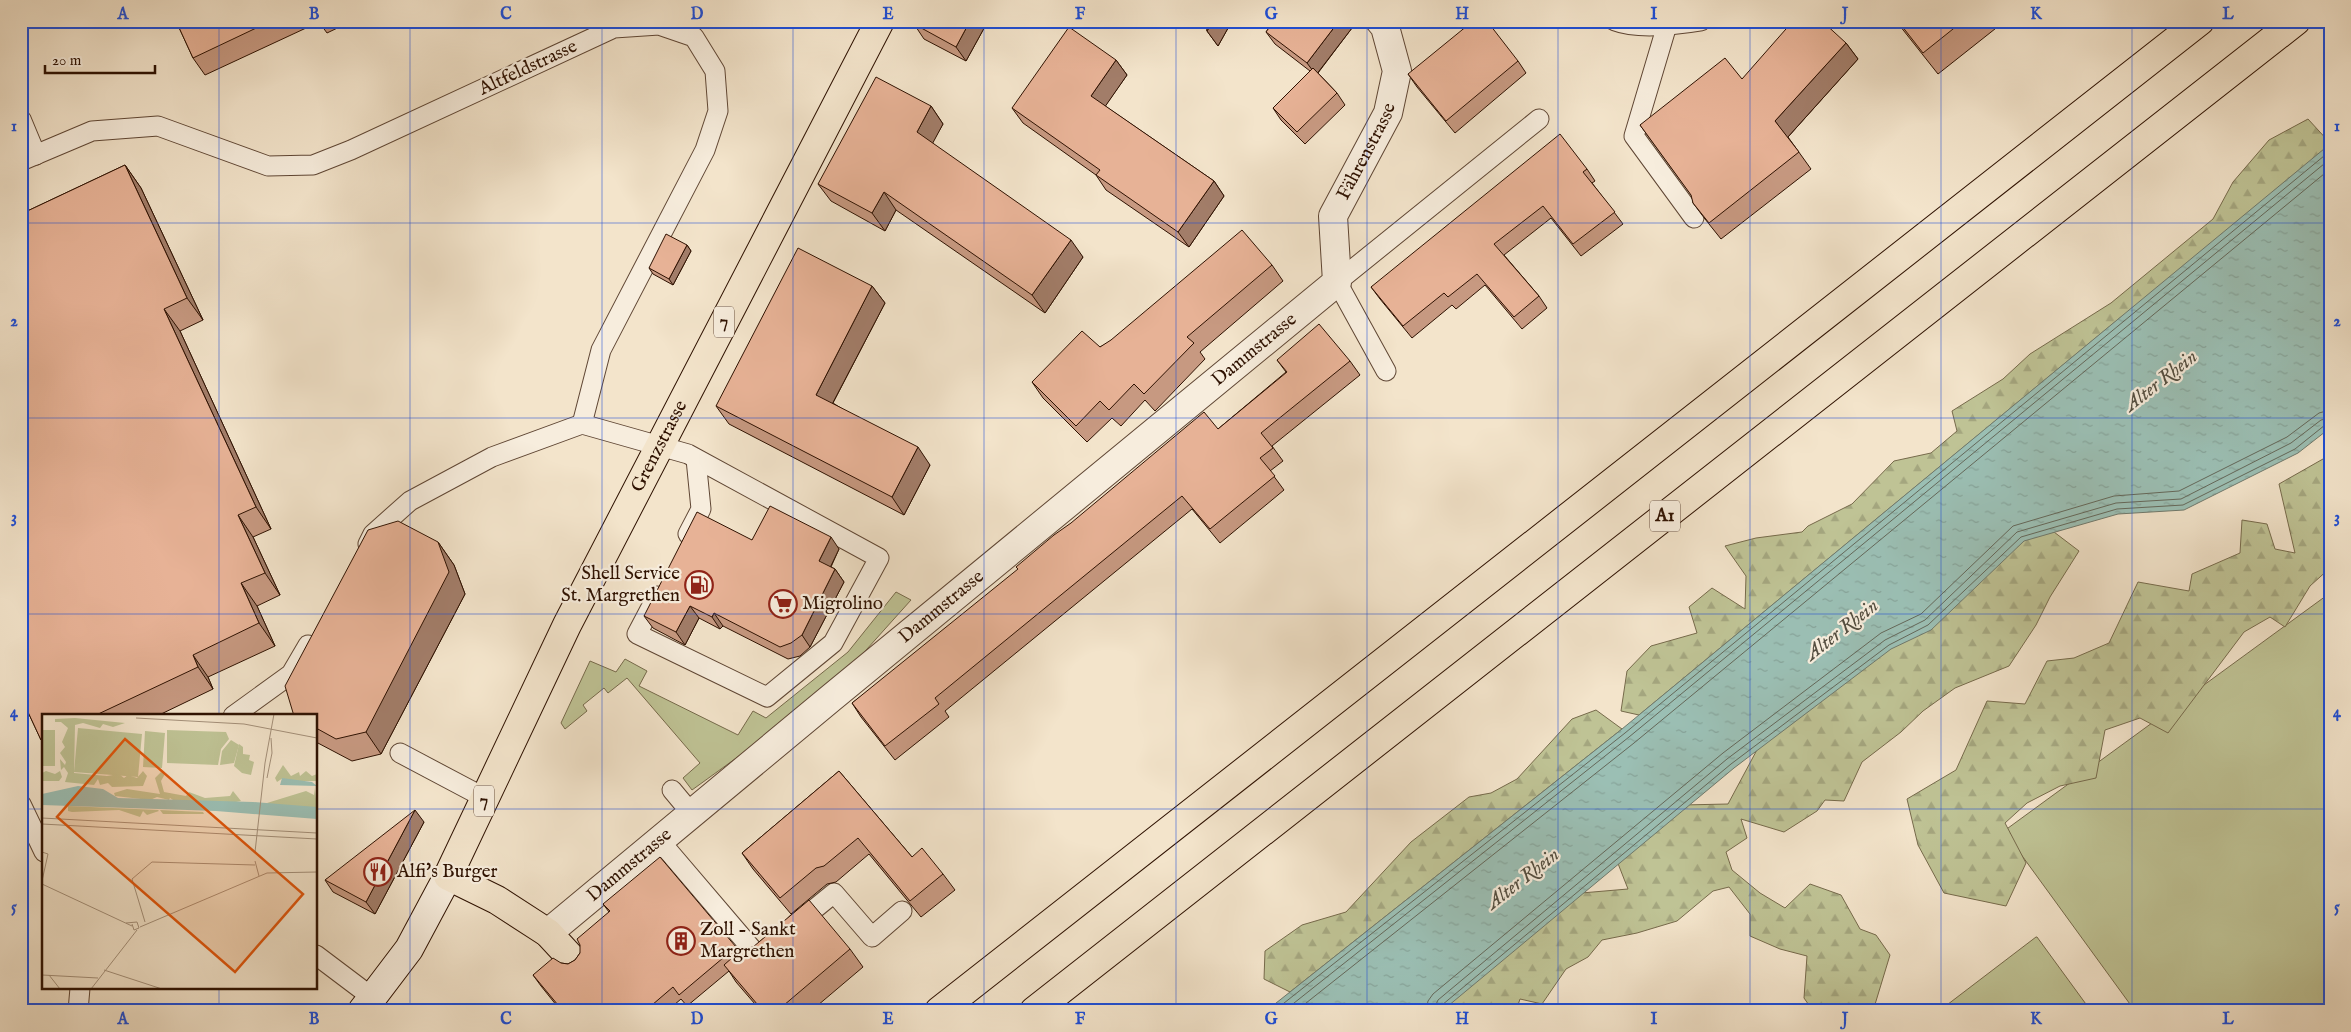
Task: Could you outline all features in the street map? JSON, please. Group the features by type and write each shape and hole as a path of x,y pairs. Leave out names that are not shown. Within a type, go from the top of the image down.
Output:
{"main road":[{"name":"Grenzstrasse","path":"448,876 567,624 880,21"},
{"path":"939,1011 2200,21"},
{"name":"A1","path":"1034,1011 2296,21"},
{"path":"448,876 497,900 548,933 573,960"}],"street":[{"name":"Fährenstrasse","path":"1337,282 1333,216 1388,113 1397,71 1387,23"},
{"name":"Dammstrasse","path":"548,933 830,698 1337,282"},
{"path":"368,1004 409,949 448,876"}],"lane":[{"path":"1615,21 1625,25 1667,25 1701,21"},
{"name":"Altfeldstrasse","path":"29,158 92,131 158,126 268,166 313,164 351,150 614,28 659,25 694,37 715,71 718,111 705,150 601,350 582,424"},
{"path":"1667,25 1634,136 1694,218"},
{"path":"21,119 29,158"},
{"path":"1386,371 1337,282 1539,119"},
{"path":"359,559 373,534 410,501 492,457 582,424 688,454 879,558 832,642 767,697 638,634 663,584"},
{"path":"680,551 701,509 696,458"},
{"path":"236,714 291,674 315,633"},
{"path":"400,753 485,798"},
{"path":"672,790 692,814"},
{"path":"21,804 42,848"},
{"path":"659,840 758,956 834,893 872,937 902,911"},
{"path":"318,957 368,1004"},
{"path":"78,1011 80,990"}],"green space":[{"path":"2308,119 2330,143 2330,351 2121,317 1639,715 1621,711 1627,671 1651,646 1697,633 1689,607 1712,588 1745,609 1746,576 1725,546 1756,538 1802,532 1808,526 1852,504 1894,461 1931,453 1957,431 1952,411 2003,379 2030,354 2111,303 2213,219 2233,182 2269,140"},
{"path":"2330,455 2330,568 2310,586 2285,627 2270,617 2244,632 2168,733 2140,718 2105,730 2096,778 2060,786 2027,803 2005,823 2026,863 2006,906 1944,893 1918,845 1907,799 1956,770 1987,701 2025,704 2047,661 2074,658 2109,643 2138,582 2189,591 2192,574 2240,553 2242,520 2267,524 2275,549 2295,553 2279,484"},
{"path":"2054,532 2079,551 2050,597 2036,625 2009,666 1955,688 1923,711 1901,732 1862,762 1844,801 1825,800 1817,811 1784,832 1741,819 1747,838 1726,852 1732,870 1760,893 1785,908 1810,884 1841,895 1860,929 1876,935 1890,955 1873,1011 1813,1011 1804,998 1807,956 1780,949 1750,936 1750,914 1729,887 1713,891 1677,921 1637,933 1602,940 1588,957 1566,969 1542,1004 1520,999 1516,1011 1422,1011 1558,895 1628,889 1617,861 1682,805 1728,804 1766,733 2017,540"},
{"path":"896,592 911,600 858,659 746,751 692,790 683,778 700,763 627,678 608,693 604,688 583,705 587,711 565,729 561,723 590,661 616,672 625,659 647,671 639,686 738,735 753,711 766,718 848,652"},
{"path":"2330,593 2330,1011 2135,1011 2004,831"},
{"path":"1596,710 1622,729 1290,992 1264,979 1265,951 1302,925 1346,912 1411,842 1469,797 1491,793 1517,779 1572,719"},
{"path":"2036,937 2091,1011 1939,1011"}],"water":[{"name":"Alter Rhein","path":"2330,144 2330,428 2298,453 2184,510 2118,514 2024,541 1931,630 1891,649 1734,768 1442,1011 1266,1011 1622,729"}],"building":[{"path":"176,21 271,21 193,58"},
{"path":"916,21 970,21 956,47 914,24"},
{"path":"1207,21 1213,21 1207,31"},
{"path":"1274,21 1339,21 1307,63 1266,32"},
{"path":"1473,21 1487,21 1518,61 1446,121 1408,74"},
{"path":"1793,21 1822,21 1846,43 1775,121 1799,152 1709,223 1693,203 1691,195 1640,125 1725,58 1742,79"},
{"path":"1898,21 1963,21 1923,53"},
{"path":"1069,27 1116,60 1091,96 1214,181 1178,232 1096,175 1100,170 1012,108"},
{"path":"1313,68 1337,93 1297,132 1273,108"},
{"path":"876,77 931,106 917,132 1071,240 1032,295 884,192 872,213 818,184"},
{"path":"1560,134 1587,169 1583,172 1615,212 1573,244 1543,206 1494,244 1539,296 1514,317 1477,274 1448,297 1444,293 1403,326 1371,287"},
{"path":"125,165 187,298 164,309 256,507 238,515 265,573 241,583 259,623 193,655 198,667 98,714 42,714 41,740 21,697 21,214"},
{"path":"1242,230 1272,265 1187,337 1194,343 1144,394 1134,384 1109,410 1100,401 1076,426 1032,382 1082,331 1100,347 1111,340"},
{"path":"666,234 687,245 669,279 649,268"},
{"path":"798,248 872,286 816,395 918,447 892,497 716,406"},
{"path":"1319,324 1350,361 1261,433 1273,448 1260,458 1275,476 1210,529 1182,496 935,698 939,704 885,746 852,703 1018,569 1016,567 1204,412 1218,429 1287,372 1277,360"},
{"path":"770,506 831,537 819,561 835,569 802,635 791,643 780,647 714,613 712,617 690,606 676,632 644,616 697,512 752,540"},
{"path":"398,521 438,542 449,572 366,732 336,739 318,729 318,714 293,714 285,686 368,530"},
{"path":"839,771 912,857 922,848 943,874 910,901 858,838 824,866 816,868 780,898 742,853"},
{"path":"415,810 366,902 325,880"},
{"path":"660,857 736,947 679,995 673,987 645,1011 563,1011 533,975 553,958 561,963 568,964 575,960 580,953 580,945 577,939 610,911 603,904"},
{"path":"809,900 850,949 777,1011 763,1011 724,965 742,949 753,947"}],"place":[{"name":"Shell Service St. Margrethen","path":"699,585"},
{"name":"Migrolino","path":"783,604"},
{"name":"Alfi's Burger","path":"378,872"},
{"name":"Zoll - Sankt Margrethen","path":"681,941"}]}
